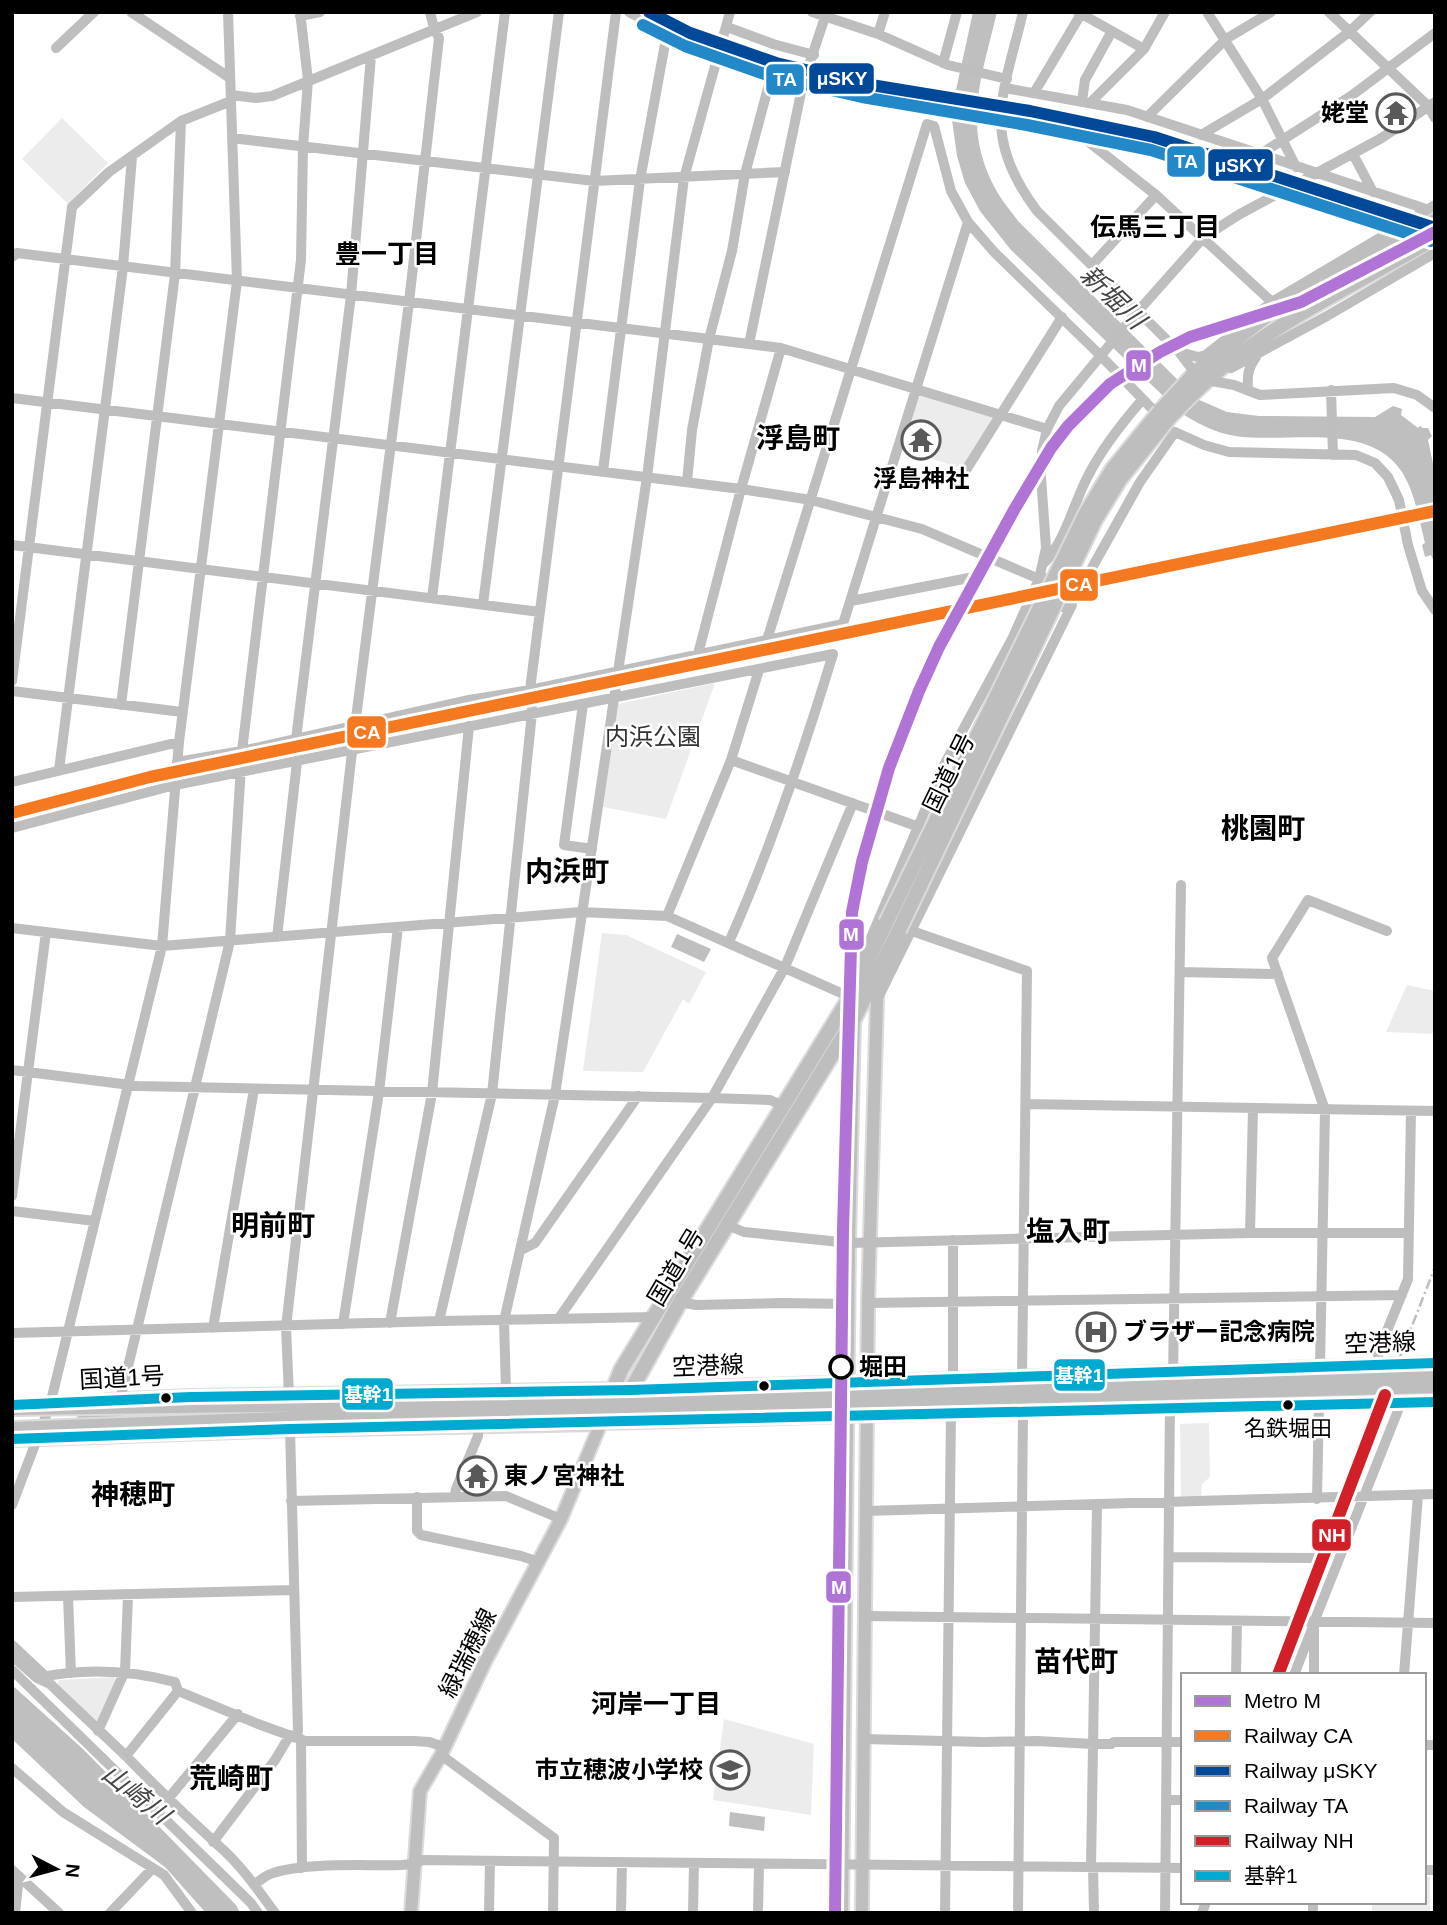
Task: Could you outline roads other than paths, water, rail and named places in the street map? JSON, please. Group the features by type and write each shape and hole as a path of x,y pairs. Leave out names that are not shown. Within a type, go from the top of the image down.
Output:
{"highway":[{"name":"国道1号","path":"601,1423 631,1390 680,1303 876,979 1095,520 1120,479 1200,380 1210,360 1279,307 1432,212"},
{"name":"国道1号","path":"1200,380 1285,324 1435,239"},
{"name":"国道1号","path":"601,1423 621,1370 852,993 899,928"},
{"path":"12,1407 327,1404 1435,1374"},
{"path":"12,1429 576,1408 1435,1387"},
{"name":"国道1号","path":"12,1407 191,1396 613,1390"},
{"path":"12,1421 159,1415 191,1396"},
{"path":"12,1439 290,1429 601,1423"}],"main road":[{"path":"862,1913 868,1303 876,979"},
{"path":"842,1913 854,1019 852,993"},
{"name":"空港線","path":"613,1390 1435,1363"},
{"path":"601,1423 1435,1402"},
{"name":"緑瑞穂線","path":"411,1913 420,1791 561,1519 601,1423"}],"street":[{"path":"56,47 94,12"},
{"path":"131,12 230,78"},
{"path":"12,1505 50,1405 162,946 178,742 237,281 228,12"},
{"path":"120,1400 230,941 242,751 301,260 307,80 300,14 320,12"},
{"path":"289,1396 286,1327 355,726 409,302 439,38 430,12"},
{"path":"12,681 72,207 109,172 181,121 231,98 272,96 477,12"},
{"path":"432,598 505,12"},
{"path":"483,604 559,12"},
{"path":"439,1321 492,1094 533,713 530,690 616,12"},
{"path":"629,12 667,33 718,55 803,83"},
{"path":"506,1390 504,1321 555,1095 647,477 684,178 730,12"},
{"path":"812,12 831,16 878,34 945,64 992,75 1006,84 1034,93 1147,117 1432,212"},
{"path":"878,34 885,12"},
{"path":"945,64 957,12"},
{"path":"1023,12 999,118 1007,161 1020,188 1037,211 1092,265 1135,314 1179,352 1200,380 1260,395 1331,396 1382,387 1407,390 1435,408"},
{"path":"1086,102 1144,49 1164,12"},
{"path":"1207,12 1262,99 1296,167"},
{"path":"1147,117 1226,39 1272,12"},
{"path":"1329,12 1387,68 1431,104 1435,118"},
{"path":"1201,135 1262,99 1349,32 1370,12"},
{"path":"1034,93 1085,14 1144,49"},
{"path":"749,344 803,83 831,16"},
{"path":"727,27 814,55"},
{"path":"1086,102 1085,80 1112,31"},
{"path":"603,471 640,180 667,33"},
{"path":"1259,155 1350,96 1435,33"},
{"path":"277,937 297,762 296,739 351,295 371,56"},
{"path":"687,482 692,430 709,339 732,251 745,174 772,73"},
{"path":"12,928 162,946 582,912 667,916 852,993 856,972 945,763 1013,637 1039,579 1046,548 1042,451 1047,429 1059,406 1135,314 1204,237 1289,186 1353,154 1431,104"},
{"path":"999,118 1125,139 1289,186 1400,225"},
{"path":"121,705 175,274 181,121"},
{"path":"767,640 927,124 934,126 951,191 968,222 995,253 1101,354 1175,432 1204,446 1229,452 1333,452 1367,458 1388,477 1399,500 1408,545 1422,592 1435,610"},
{"path":"1077,132 1156,195 1272,302"},
{"path":"232,138 594,181 785,172"},
{"path":"1353,154 1373,192"},
{"path":"59,770 106,410 123,267 132,158"},
{"path":"1092,265 1156,195"},
{"path":"1179,352 1198,357 1206,355 1272,302 1400,225 1432,212"},
{"path":"177,762 242,751 469,700 530,690 843,624 968,222"},
{"path":"12,257 17,253 781,348 1047,429"},
{"path":"1200,380 1223,373 1435,253"},
{"path":"966,470 1062,317"},
{"path":"1210,360 1220,342"},
{"path":"698,654 781,348"},
{"path":"1248,390 1247,375 1258,354"},
{"path":"1331,396 1333,452"},
{"path":"12,398 741,488 811,500 922,529 1039,579 1088,575 1140,482 1175,432"},
{"path":"1043,565 1051,556 1089,474 1120,426 1142,400"},
{"path":"12,545 540,612"},
{"path":"851,601 979,576 988,555"},
{"path":"877,1000 899,928 1049,655 1072,605 1025,612"},
{"path":"1013,637 1049,655"},
{"path":"12,828 175,785 833,654 793,783 729,942"},
{"path":"667,916 731,760 759,670"},
{"path":"12,691 182,712"},
{"path":"583,704 564,845 592,849"},
{"path":"390,1323 432,1093 469,726"},
{"path":"12,782 178,742"},
{"path":"731,760 919,827"},
{"path":"559,1318 712,1098 785,967 853,803"},
{"path":"1165,1913 1170,1407 1174,1371 1181,885"},
{"path":"1320,1366 1325,1110 1272,958 1308,900 1387,930"},
{"path":"343,1324 379,1092 398,927"},
{"path":"899,928 1027,971 1023,1378"},
{"path":"12,1196 46,932"},
{"path":"1180,972 1278,974"},
{"path":"12,1070 128,1085 712,1098 770,1100 784,1106"},
{"path":"213,1328 254,1089"},
{"path":"521,1250 535,1243 638,1096"},
{"path":"1026,1104 1435,1111"},
{"path":"1251,1233 1253,1109"},
{"path":"1378,1365 1378,1353 1408,1279 1411,1111"},
{"path":"12,1211 95,1222"},
{"path":"727,1225 744,1232 849,1243 1251,1233 1408,1233"},
{"path":"953,1240 953,1380"},
{"path":"868,1303 1402,1296"},
{"path":"680,1303 696,1306 849,1304"},
{"path":"12,1333 655,1317"},
{"path":"1317,1499 1319,1403"},
{"path":"1295,1673 1401,1403"},
{"path":"1018,1913 1023,1411"},
{"path":"945,1913 951,1413"},
{"path":"455,1496 478,1436 478,1425"},
{"path":"290,1429 296,1737 302,1868"},
{"path":"866,1511 1435,1494"},
{"path":"1404,1673 1418,1495"},
{"path":"291,1501 506,1496 561,1519"},
{"path":"416,1497 417,1531 421,1535 539,1562"},
{"path":"1094,1913 1092,1867 1097,1504"},
{"path":"1169,1557 1317,1558"},
{"path":"12,1597 293,1590"},
{"path":"98,1731 125,1671 128,1596"},
{"path":"68,1597 71,1673"},
{"path":"865,1616 1435,1623"},
{"path":"1236,1673 1237,1621"},
{"path":"1314,1622 1314,1673"},
{"path":"12,1645 41,1677"},
{"path":"12,1656 50,1684 218,1844 275,1913"},
{"path":"12,1670 258,1913"},
{"path":"41,1677 125,1671 175,1682 178,1691"},
{"path":"178,1691 309,1741 429,1742 554,1838 553,1913"},
{"path":"126,1756 178,1691"},
{"path":"169,1799 238,1714"},
{"path":"213,1842 280,1753 296,1737"},
{"path":"863,1739 947,1742 1018,1740 1093,1744 1181,1742"},
{"path":"12,1768 63,1812 164,1875 192,1913"},
{"path":"1166,1800 1181,1800"},
{"path":"254,1885 270,1873 302,1868 414,1864 423,1860 1181,1868"},
{"path":"489,1913 490,1861"},
{"path":"621,1913 622,1862"},
{"path":"694,1863 694,1913"},
{"path":"758,1913 759,1864"},
{"path":"110,1913 152,1869"},
{"path":"15,1913 16,1873"},
{"path":"16,1873 59,1913"}],"railway":[{"path":"1385,1395 1435,1267"}],"metro line":[{"name":"M","path":"835,1913 843,1230 852,912 862,862 889,768 939,647 1014,510 1051,448 1068,426 1110,384 1160,352 1190,337 1301,302 1435,232"}],"rail line":[{"name":"μSKY","path":"649,12 690,33 776,63 865,84 1030,111 1154,137 1435,228"},
{"name":"TA","path":"643,25 685,46 773,77 862,97 1027,125 1151,150 1431,241"},
{"name":"CA","path":"12,813 150,777 1435,511"},
{"name":"NH","path":"1279,1673 1385,1395"}],"place":[{"name":"姥堂","path":"1396,113"},
{"name":"浮島神社","path":"921,440"},
{"name":"ブラザー記念病院","path":"1096,1332"},
{"name":"堀田","path":"841,1367"},
{"name":"名鉄堀田","path":"1288,1405"},
{"name":"東ノ宮神社","path":"477,1476"},
{"name":"市立穂波小学校","path":"730,1770"}],"district":[{"name":"伝馬三丁目","path":"1155,227"},
{"name":"豊一丁目","path":"387,254"},
{"name":"浮島町","path":"798,438"},
{"name":"桃園町","path":"1263,828"},
{"name":"内浜町","path":"567,871"},
{"name":"明前町","path":"273,1225"},
{"name":"塩入町","path":"1068,1231"},
{"name":"神穂町","path":"133,1494"},
{"name":"苗代町","path":"1076,1661"},
{"name":"河岸一丁目","path":"656,1704"},
{"name":"荒崎町","path":"231,1778"}],"water label":[{"name":"新堀川","path":"1113,297"},
{"name":"山崎川","path":"136,1794"}],"park label":[{"name":"内浜公園","path":"653,737"}]}
